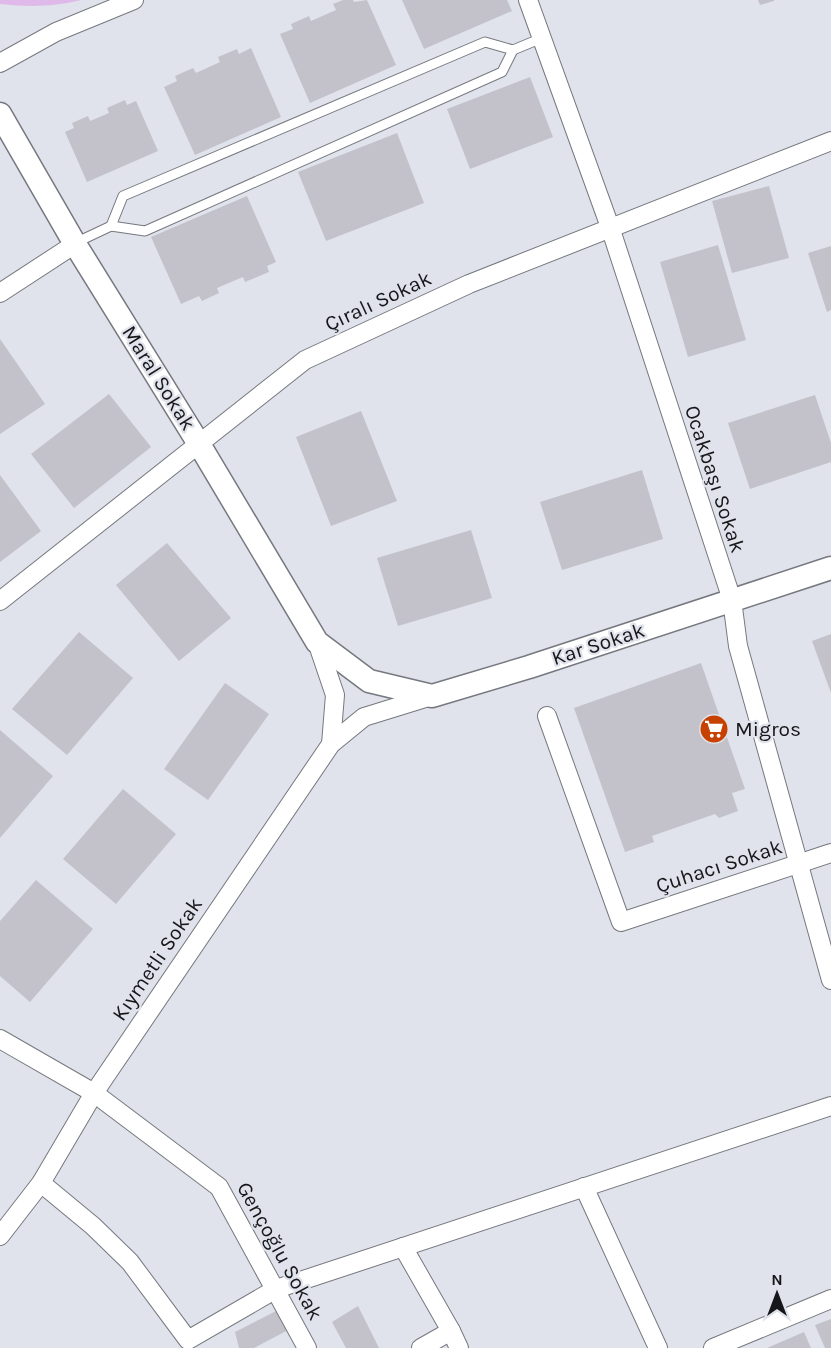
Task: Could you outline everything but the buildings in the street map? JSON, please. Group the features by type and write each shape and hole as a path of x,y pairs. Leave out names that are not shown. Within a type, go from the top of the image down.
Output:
{"street":[{"path":"0,63 56,32 134,0"},
{"name":"Ocakbaşı Sokak","path":"528,0 610,227 732,600 738,645 831,980"},
{"name":"Maral Sokak","path":"0,114 75,244 200,444 316,642"},
{"name":"Çıralı Sokak","path":"0,601 305,360 469,284 831,141"},
{"path":"0,292 75,244"},
{"name":"Kar Sokak","path":"364,717 529,667 831,568"},
{"path":"316,642 369,681 432,696"},
{"path":"316,642 335,695 331,744"},
{"name":"Çuhacı Sokak","path":"547,716 621,922 831,853"},
{"name":"Kıymetli Sokak","path":"0,1236 41,1183 94,1093 331,744 364,717"},
{"name":"Gençoğlu Sokak","path":"0,1039 94,1093 219,1186 307,1348"},
{"path":"41,1183 93,1226 130,1262 190,1344 276,1289 831,1106"},
{"path":"584,1187 658,1348"},
{"path":"403,1247 459,1348"},
{"path":"713,1348 831,1299"},
{"path":"422,1348 451,1331"}],"lane":[{"path":"111,226 123,196 485,42 513,50 542,38"},
{"path":"75,244 111,226 145,231 502,72 513,50"}],"shaded area":[{"path":"0,0 81,0 31,6 0,4"}],"place":[{"name":"Migros","path":"714,729"}]}
